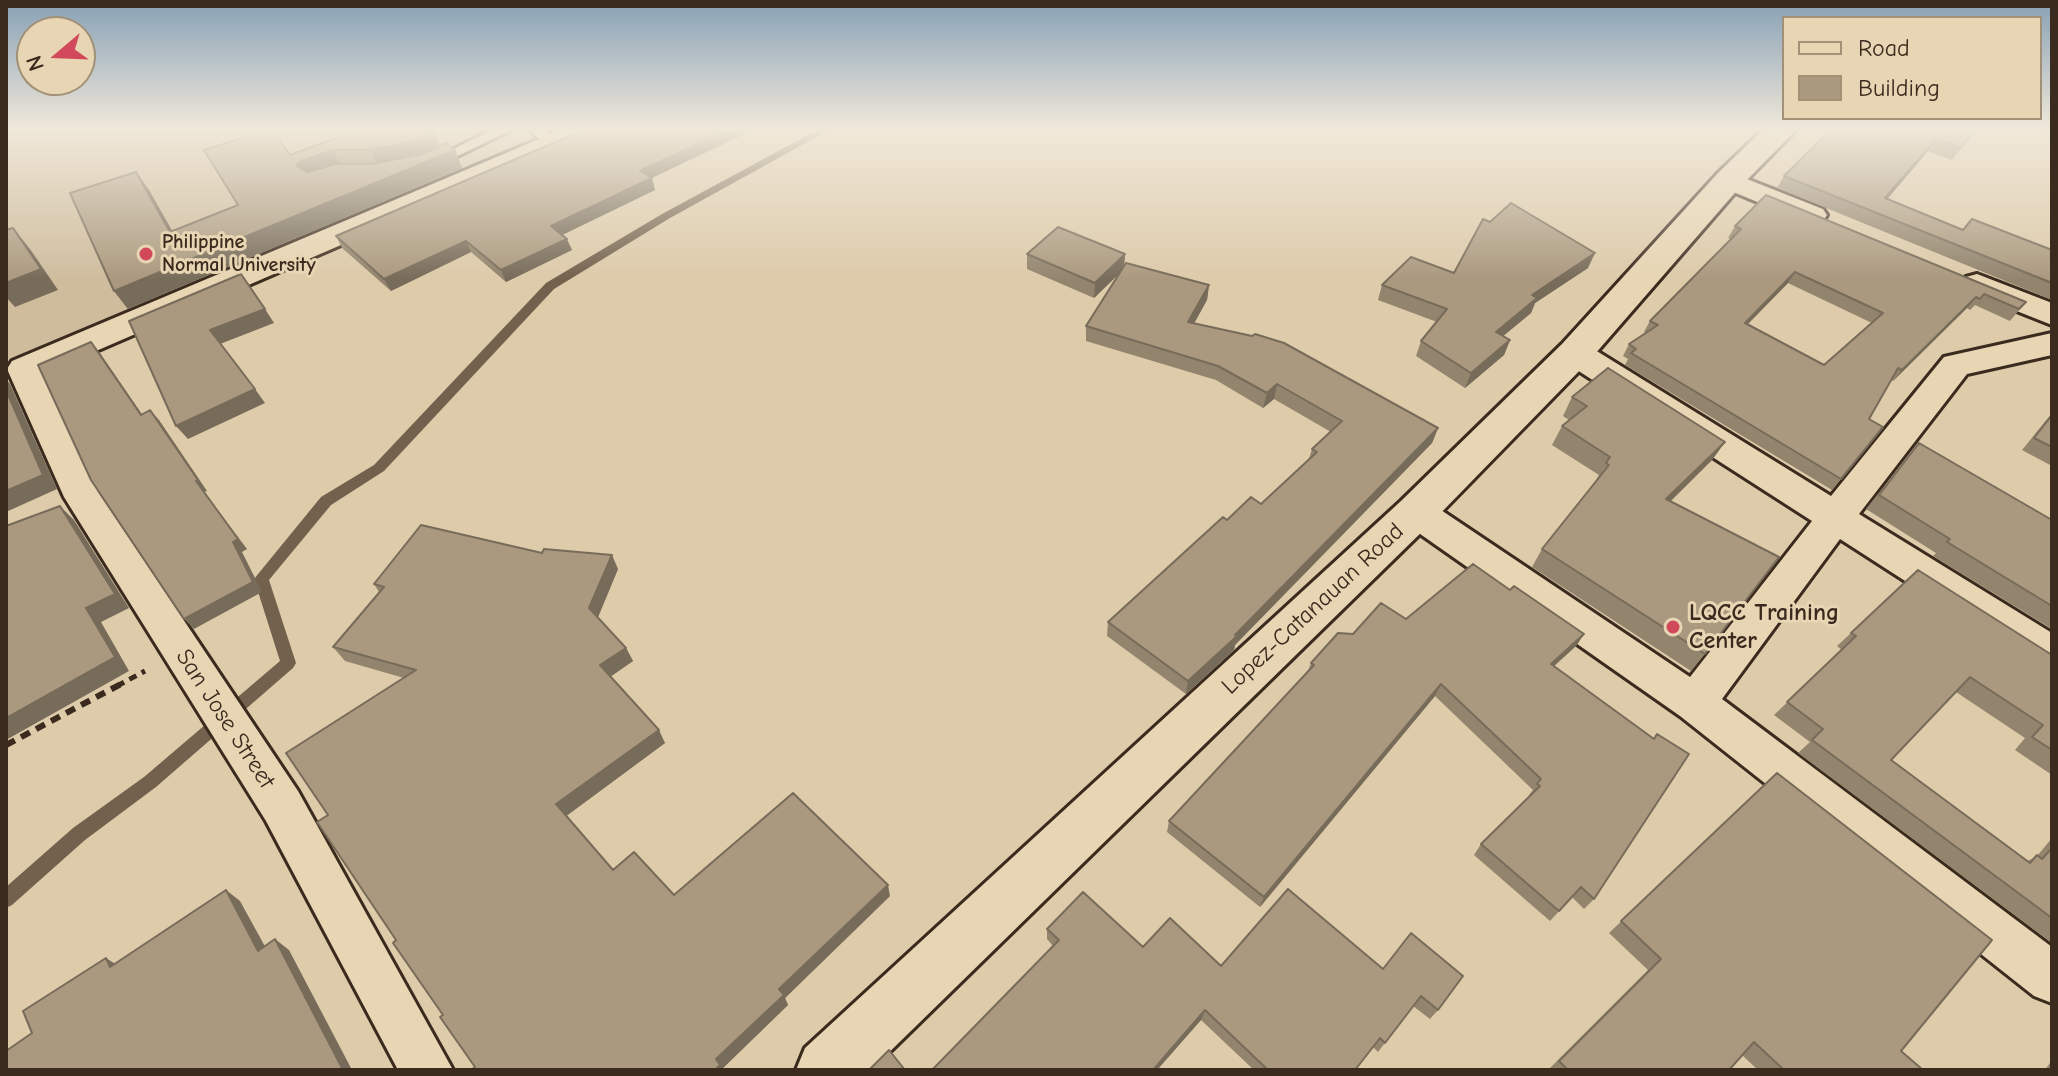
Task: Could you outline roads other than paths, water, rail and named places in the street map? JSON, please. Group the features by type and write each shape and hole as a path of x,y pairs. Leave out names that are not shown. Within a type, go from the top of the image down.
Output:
{"main road":[{"name":"Lopez-Catanauan Road","path":"827,1070 1416,512 1575,353 1729,180"}],"street":[{"name":"San Jose Street","path":"427,1070 282,806 181,651 70,503 24,369 448,179"},
{"path":"1729,180 1832,223"},
{"path":"1949,272 2052,315"},
{"path":"1695,703 1836,516 1956,365 2052,344"},
{"path":"1575,353 2052,654"},
{"path":"1416,512 1695,703 2052,978"}],"waterway":[{"path":"6,899 79,834 150,782 288,663 261,579 326,501 379,468 550,286 734,179"}],"place":[{"name":"Philippine Normal University","path":"146,254"},
{"name":"LQCC Training Center","path":"1673,627"}]}
